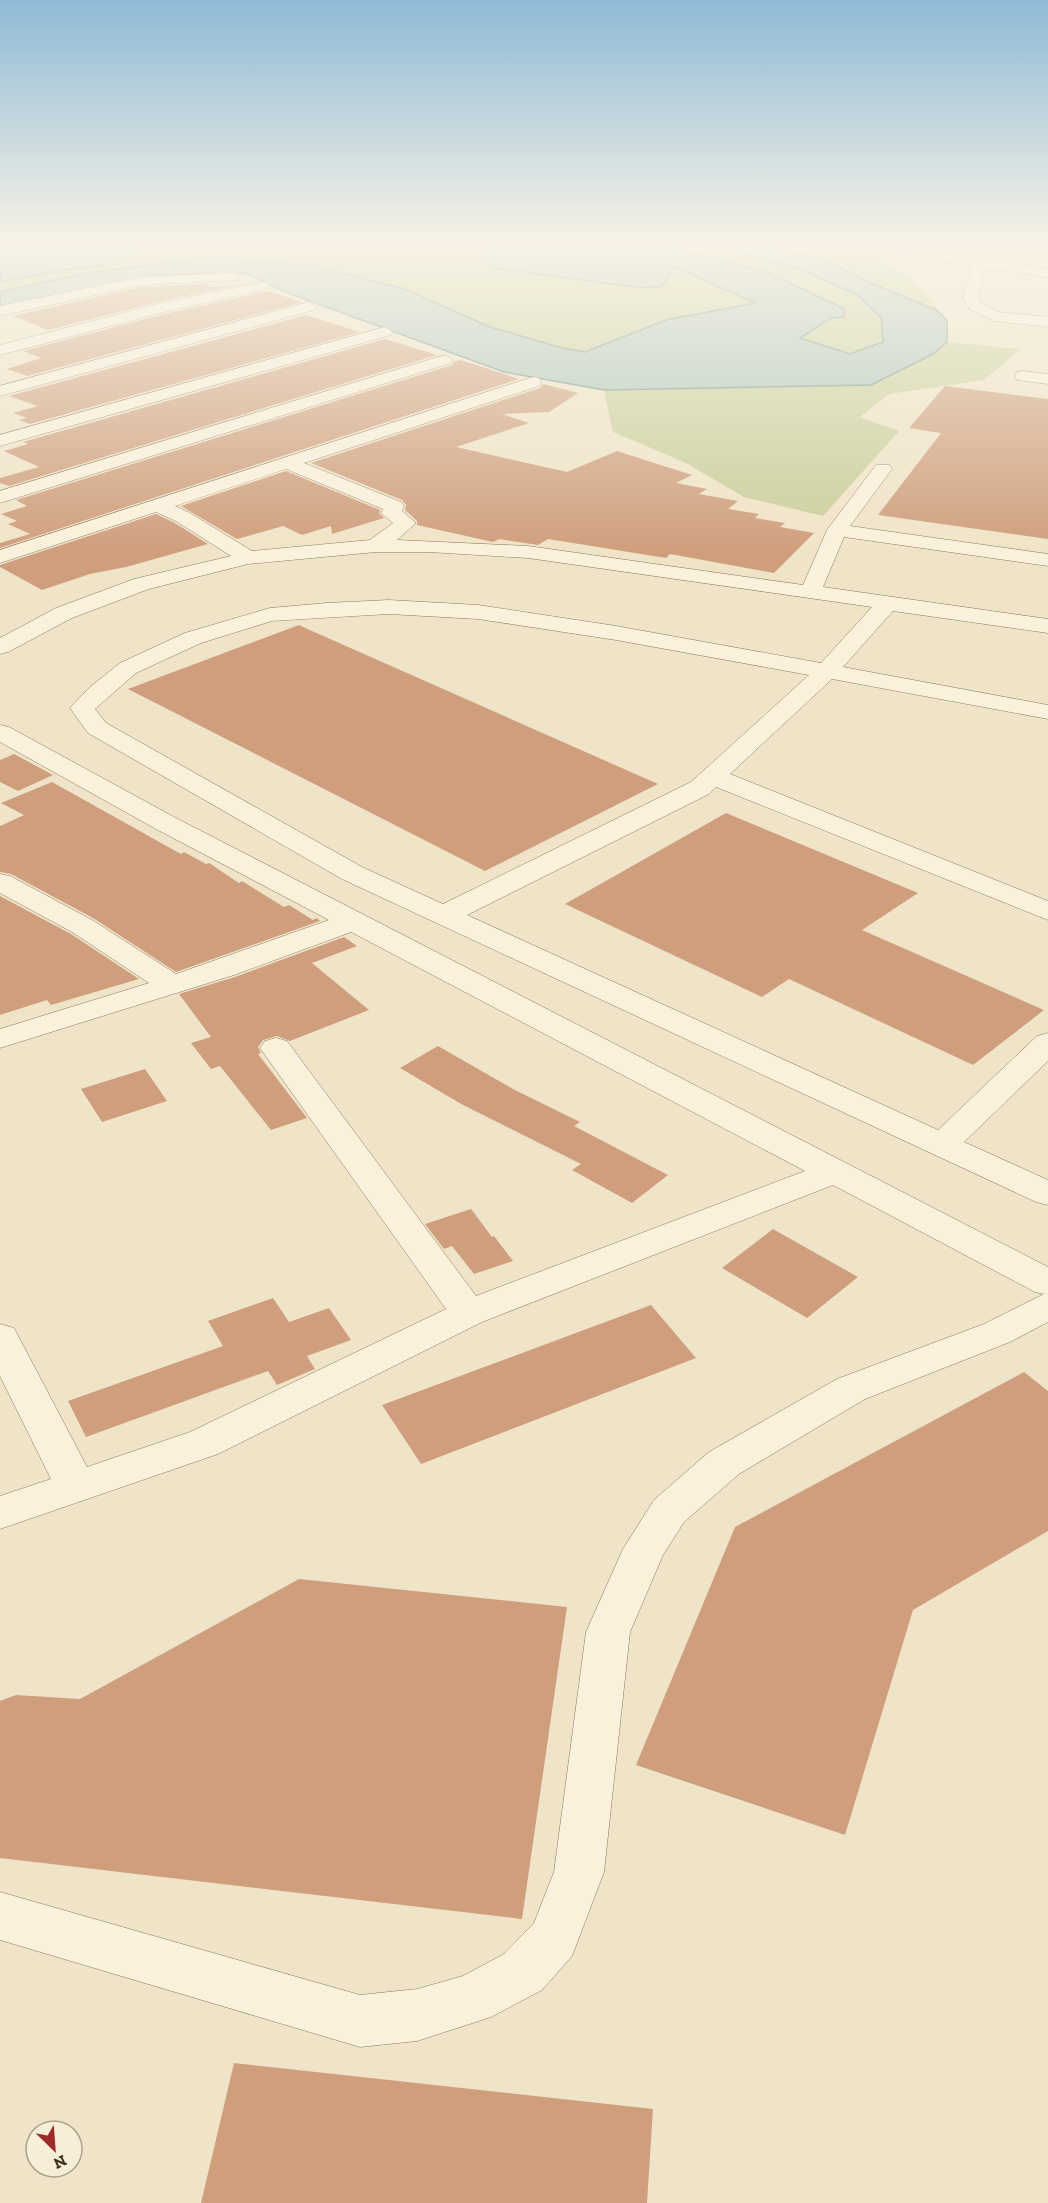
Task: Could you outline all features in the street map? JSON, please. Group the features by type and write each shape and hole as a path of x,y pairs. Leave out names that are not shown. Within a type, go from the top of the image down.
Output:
{"street":[{"path":"0,350 20,345"},
{"path":"0,391 170,345"},
{"path":"0,441 339,345"},
{"path":"0,497 446,360"},
{"path":"1023,376 1048,379"},
{"path":"0,557 532,382"},
{"path":"288,463 394,506 391,513 406,523 376,546"},
{"path":"810,593 837,530 883,470"},
{"path":"158,506 183,517 248,558"},
{"path":"837,530 1048,560"},
{"path":"0,647 64,613 142,584 248,558 376,546 429,546 528,552 1048,626"},
{"path":"444,915 700,788 826,672 888,604"},
{"path":"1048,712 616,633 478,612 389,607 270,615 193,638 128,668 82,708 97,728 352,873 943,1143 1048,1194"},
{"path":"0,732 165,823 1048,1283"},
{"path":"714,777 1048,911"},
{"path":"0,882 82,926 173,985"},
{"path":"0,1039 223,969 354,921"},
{"path":"943,1143 1048,1042"},
{"path":"276,1048 469,1313"},
{"path":"0,1513 204,1443 469,1313 835,1172"},
{"path":"0,1916 360,2021 428,2012 472,1999 522,1972 554,1939 579,1872 608,1632 644,1549 669,1511 724,1463 851,1389 997,1333 1048,1306"},
{"path":"0,1337 76,1487"}],"green space":[{"path":"551,345 977,345 1021,349 984,380 889,394 860,417 899,431 823,516 744,497 686,463 613,432 604,390 562,348"}],"water":[{"path":"430,345 551,345 585,352 603,345 821,345 850,354 875,345 944,345 933,354 871,385 604,390 504,372"}],"building":[{"path":"47,345 143,345 27,376 7,369 41,358 23,351"},
{"path":"197,345 314,345 30,424 19,420 27,418 13,413 38,406 9,396"},
{"path":"365,345 404,345 437,355 9,486 0,483 0,478 39,467 4,451 28,444 23,442"},
{"path":"461,360 519,379 0,548 0,543 30,534 8,524 17,521 1,514 27,506 16,500 452,365 455,361"},
{"path":"543,384 578,393 549,412 502,414 529,423 456,447 567,472 617,451 692,475 676,483 707,489 699,494 738,501 728,509 759,514 755,518 785,523 780,527 814,533 774,573 670,554 666,558 548,539 538,545 499,539 493,542 417,525 417,521 405,510 406,505 402,500 311,463 540,388"},
{"path":"945,386 1048,399 1048,539 878,515 941,433 909,428"},
{"path":"286,471 380,510 379,513 384,518 332,534 331,526 302,535 283,526 237,539 181,506"},
{"path":"156,514 208,544 126,567 90,574 42,590 0,567 0,565"},
{"path":"299,625 658,784 485,871 128,689"},
{"path":"14,754 53,775 18,791 0,782 0,760"},
{"path":"52,782 181,854 184,852 206,864 209,863 239,883 242,881 284,907 289,905 313,920 317,918 320,921 176,972 93,918 11,874 0,872 0,826 24,815 1,803"},
{"path":"726,813 918,893 862,930 1044,1010 973,1065 789,979 762,997 565,904"},
{"path":"0,896 71,934 139,979 51,1005 47,1000 0,1015"},
{"path":"344,937 357,946 312,963 369,1010 290,1041 277,1036 263,1040 258,1047 261,1053 258,1054 307,1118 271,1130 220,1066 211,1069 191,1043 211,1037 179,994 235,977"},
{"path":"438,1046 515,1090 580,1122 574,1126 668,1175 632,1203 572,1170 581,1164 463,1105 400,1068"},
{"path":"145,1069 167,1101 102,1122 81,1089"},
{"path":"471,1209 513,1261 474,1274 452,1246 444,1249 425,1224"},
{"path":"773,1229 858,1277 807,1318 722,1268"},
{"path":"273,1298 289,1322 329,1308 351,1340 307,1356 315,1369 277,1385 268,1371 86,1437 68,1401 223,1346 208,1321"},
{"path":"651,1305 696,1358 421,1464 382,1405"},
{"path":"1024,1372 1048,1391 1048,1531 913,1610 845,1835 636,1765 735,1527"},
{"path":"299,1579 567,1607 522,1919 0,1858 0,1701 16,1695 80,1699"},
{"path":"234,2063 653,2109 647,2203 201,2203"}]}
